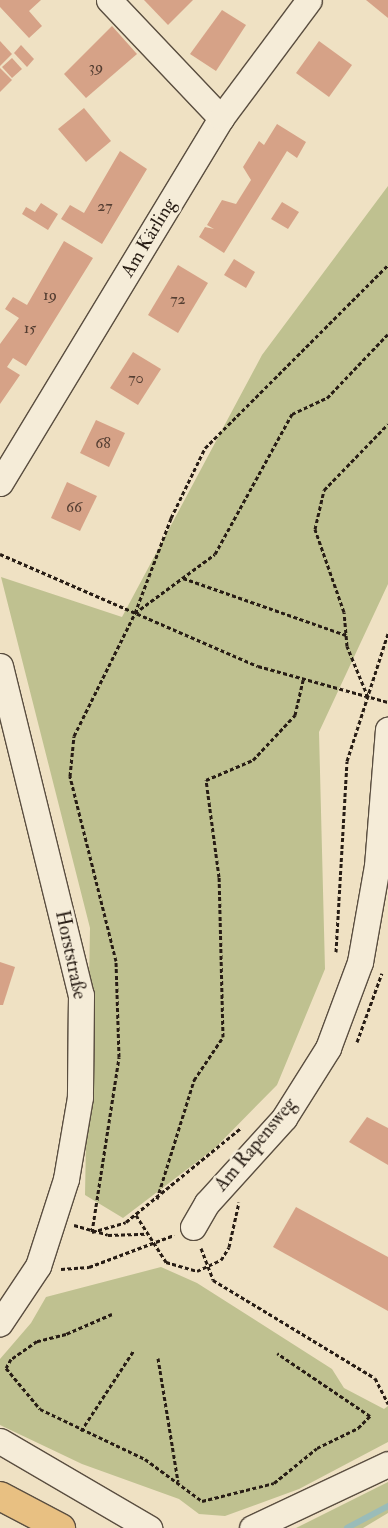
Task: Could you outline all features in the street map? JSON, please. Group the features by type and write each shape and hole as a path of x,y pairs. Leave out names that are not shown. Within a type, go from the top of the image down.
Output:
{"highway":[{"path":"0,1496 61,1528"}],"street":[{"path":"109,0 221,118"},
{"name":"Am Kärling","path":"0,483 221,118 309,0"},
{"name":"Horststraße","path":"0,666 81,995 80,1097 66,1179 38,1266 0,1324"},
{"name":"Am Rapensweg","path":"193,1227 207,1203 284,1118 328,1048 360,962 377,866 388,729"},
{"path":"0,1441 150,1528"},
{"path":"252,1528 388,1464"}],"path":[{"path":"92,1232 119,1057 116,961 70,776 70,758 85,709 135,613 171,518 205,448 388,265"},
{"path":"135,613 215,554 292,414 327,398 388,334"},
{"path":"369,698 346,635 344,612 315,529 324,490 388,424"},
{"path":"0,554 258,666 388,702"},
{"path":"182,578 346,635"},
{"path":"336,959 347,761 369,698 388,633"},
{"path":"156,1199 194,1080 223,1037 219,877 206,780 253,760 295,715 303,680"},
{"path":"92,1232 114,1228 136,1214 246,1124"},
{"path":"136,1214 152,1245 166,1262 181,1270 209,1269 214,1280 375,1378 388,1404"},
{"path":"38,1266 89,1268 152,1245 193,1227"},
{"path":"92,1232 146,1234"},
{"path":"112,1314 66,1334 37,1341 11,1359 6,1368 40,1408 81,1431 145,1459 202,1501 274,1483 317,1448 358,1428 370,1416 278,1353"},
{"path":"81,1431 134,1350"},
{"path":"158,1358 178,1482"}],"green space":[{"path":"388,186 388,584 319,732 325,969 277,1085 215,1148 123,1218 85,1195 90,928 1,577 122,617 262,355"},
{"path":"161,1267 197,1283 332,1369 344,1388 384,1409 388,1406 388,1442 299,1489 225,1516 199,1514 179,1499 82,1464 0,1425 0,1359 31,1323 46,1297"},
{"path":"388,1482 388,1513 363,1528 296,1528"}],"building":[{"path":"0,0 41,0 29,11 42,26 29,38 0,7"},
{"path":"144,0 193,0 168,25"},
{"path":"366,0 388,0 388,18"},
{"path":"222,10 246,25 216,71 190,54"},
{"path":"112,26 137,54 86,98 64,74"},
{"path":"0,41 12,54 0,66"},
{"path":"319,41 352,65 329,97 296,73"},
{"path":"21,45 34,59 27,67 14,53"},
{"path":"12,58 22,69 12,78 2,67"},
{"path":"0,68 12,80 0,92"},
{"path":"84,108 111,141 86,162 58,129"},
{"path":"277,124 306,142 297,158 287,151 224,253 199,237 205,227 214,229 207,225 222,200 236,204 251,180 243,167 259,141 264,145"},
{"path":"120,151 147,169 102,244 61,219 70,205 84,213"},
{"path":"282,202 299,212 288,229 271,219"},
{"path":"41,203 58,214 48,230 22,214 26,207 35,212"},
{"path":"64,241 93,258 26,366 13,358 7,367 20,375 0,404 0,344 19,318 5,309 13,297 27,305"},
{"path":"234,259 255,272 246,288 224,275"},
{"path":"178,265 208,283 178,333 148,315"},
{"path":"133,352 161,369 138,405 110,388"},
{"path":"96,420 125,433 109,467 80,453"},
{"path":"67,482 97,496 80,531 51,518"},
{"path":"0,962 15,967 3,1005 0,1005"},
{"path":"367,1117 388,1128 388,1165 349,1142"},
{"path":"296,1207 388,1257 388,1311 273,1247"}],"waterway":[{"path":"347,1528 388,1506"}]}
